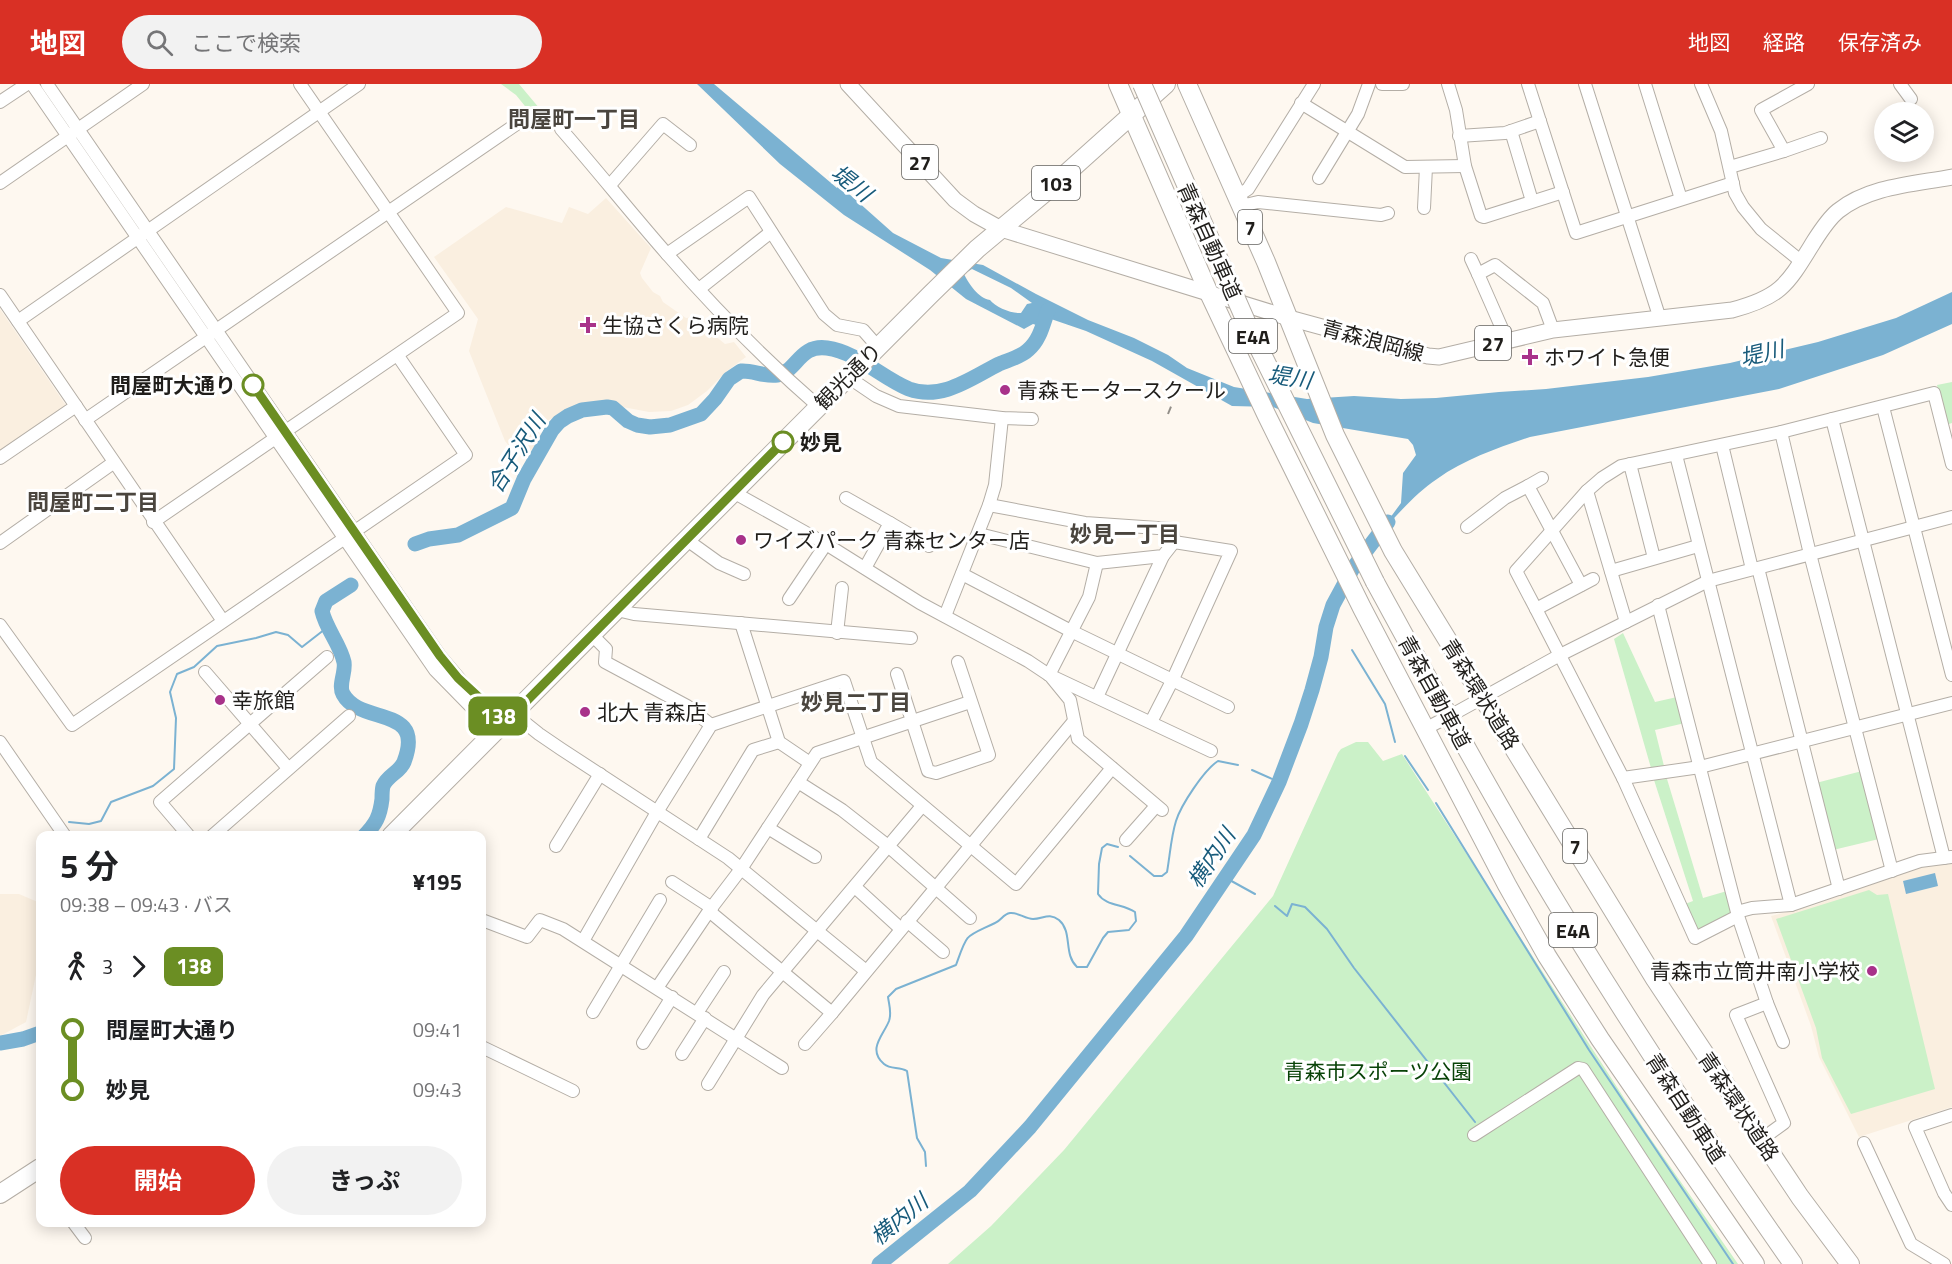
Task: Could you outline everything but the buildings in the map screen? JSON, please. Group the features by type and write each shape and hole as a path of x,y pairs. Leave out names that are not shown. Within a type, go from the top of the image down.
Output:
{"highway":[{"path":"1118,84 1208,291 1238,353 1362,608 1433,725 1507,885 1547,956 1600,1039 1755,1264"},
{"name":"青森自動車道","path":"1142,84 1248,326 1375,582 1493,795 1589,956 1697,1125 1793,1264"},
{"name":"観光通り","path":"396,831 687,540 818,405 977,249 1049,189 1166,84"},
{"name":"青森環状道路","path":"1186,84 1289,318 1335,435 1393,551 1655,979 1800,1197 1850,1264"},
{"path":"1,1196 36,1175"}],"main road":[{"name":"青森浪岡線","path":"848,84 956,200 974,214 1001,229 1208,291 1289,318 1428,356 1439,357 1553,330 1732,310 1753,304 1773,295 1785,286 1828,221 1849,203 1870,194 1952,177"}],"street":[{"path":"0,102 27,84"},
{"path":"32,84 72,133 280,435 349,536 435,670 484,720 501,727"},
{"path":"46,84 72,133"},
{"path":"0,183 143,84"},
{"path":"153,522 458,313 300,84"},
{"path":"18,321 359,84"},
{"path":"1238,202 1314,84"},
{"path":"1319,178 1358,114 1369,84"},
{"path":"1382,84 1403,84"},
{"path":"1448,84 1456,110 1465,166 1481,216 1484,217 1563,192"},
{"path":"1528,84 1576,233 1733,183"},
{"path":"1585,84 1660,319"},
{"path":"1645,84 1681,198"},
{"path":"1701,84 1721,131 1735,193 1761,229 1802,262"},
{"path":"1784,151 1761,110 1808,84"},
{"path":"1900,84 1911,99"},
{"path":"1301,103 1405,167 1465,166"},
{"path":"1459,136 1499,134 1540,121"},
{"path":"85,420 518,123"},
{"path":"610,184 663,124 690,145"},
{"path":"561,129 699,289 766,359 818,405"},
{"path":"1510,130 1532,201"},
{"path":"1730,167 1821,138"},
{"path":"1424,208 1426,167"},
{"path":"667,254 749,197 825,314 837,325 863,330 876,348"},
{"path":"1238,202 1258,202 1381,215 1388,213"},
{"path":"699,289 771,232"},
{"path":"1471,259 1507,340"},
{"path":"1478,274 1496,265 1543,303 1553,330"},
{"path":"0,295 153,522 223,621"},
{"path":"0,625 72,725 466,454 398,356"},
{"path":"850,375 876,396 900,406 1002,418 1032,419"},
{"path":"1832,419 1907,715 1948,858 1920,861 1791,905 1752,908 1695,938 1623,778 1516,571 1587,491 1621,466 1781,432 1832,419 1934,393 1952,464"},
{"path":"0,458 76,406"},
{"path":"1883,406 1952,675"},
{"path":"945,616 979,534 995,485 1002,418"},
{"path":"1781,432 1892,871"},
{"path":"1722,445 1839,889"},
{"path":"1676,455 1791,905"},
{"path":"0,543 113,463"},
{"path":"1630,464 1654,558"},
{"path":"1467,527 1505,498 1542,477"},
{"path":"1528,486 1552,530 1587,582 1536,609"},
{"path":"1587,491 1626,622"},
{"path":"733,492 826,544 920,603 1028,661 1049,675 1211,751"},
{"path":"846,498 929,546"},
{"path":"989,505 1084,523 1172,529 1174,542 1164,556 1097,697"},
{"path":"1457,712 1560,655 1707,581 1952,518"},
{"path":"865,568 890,523"},
{"path":"979,534 1097,563 1164,556"},
{"path":"687,540 718,563 744,574"},
{"path":"1151,722 1231,551 1174,542"},
{"path":"789,599 826,544"},
{"path":"1611,571 1698,546"},
{"path":"1049,675 1089,597 1097,563"},
{"path":"962,574 1071,631 1228,707"},
{"path":"837,633 842,588"},
{"path":"1658,605 1738,914 1767,1003 1783,1042"},
{"path":"617,610 634,615 911,638"},
{"path":"741,623 779,742 810,764"},
{"path":"592,635 606,649 605,662 687,706 711,725"},
{"path":"185,831 160,802 327,657"},
{"path":"897,674 928,771 936,773 989,755 958,662"},
{"path":"205,672 288,768"},
{"path":"1049,675 1070,700 1078,739 1159,808 1126,840"},
{"path":"583,941 657,812 711,725 768,705 844,681 871,762 1016,884 1112,768"},
{"path":"657,988 741,869 817,753 970,702"},
{"path":"1623,778 1700,767 1754,755 1952,703"},
{"path":"514,714 539,734 741,869 866,971"},
{"path":"218,831 349,716"},
{"path":"805,1044 1074,721"},
{"path":"0,742 62,831"},
{"path":"699,839 753,750 779,742"},
{"path":"556,846 600,774"},
{"path":"798,782 842,810 888,846 970,918"},
{"path":"708,1083 763,995 922,806"},
{"path":"768,828 815,857"},
{"path":"672,882 711,909 781,972 832,1013"},
{"path":"855,887 943,952"},
{"path":"593,1012 660,900"},
{"path":"486,922 527,937 540,920 563,929 782,1068"},
{"path":"682,1054 724,972"},
{"path":"642,1043 672,998"},
{"path":"1762,1139 1784,1123 1736,1015 1767,1003"},
{"path":"486,1049 573,1091"},
{"path":"1474,1135 1578,1068 1583,1069 1710,1264"},
{"path":"1952,1115 1915,1127 1944,1193 1952,1205"},
{"path":"1864,1143 1911,1244 1944,1264"},
{"path":"76,1227 85,1238"}],"shaded area":[{"name":"生協さくら病院","path":"606,198 651,248 640,273 653,292 686,318 693,317 704,330 708,330 725,344 734,342 746,357 688,405 671,411 649,412 599,404 569,411 544,422 533,449 517,456 505,441 469,351 478,319 434,257 506,207 562,223 569,207 588,214"},
{"path":"0,309 67,407 0,454"},
{"name":"青森市立筒井南小学校","path":"1952,861 1952,1107 1859,1137 1819,1057 1811,1026 1771,916 1812,906 1916,868"},
{"path":"0,894 19,894 36,901 36,975 26,1022 0,1036"}],"green space":[{"path":"501,84 519,84 545,115 537,121 516,95"},
{"path":"1952,382 1952,423 1946,425 1937,385"},
{"path":"1623,633 1655,702 1677,697 1685,723 1655,730 1664,766 1651,768 1614,639"},
{"name":"青森市スポーツ公園","path":"1356,742 1368,742 1383,761 1402,754 1646,1132 1738,1264 948,1264 991,1226 1064,1150 1273,896 1338,753 1341,749"},
{"path":"1862,771 1879,839 1833,850 1816,783"},
{"path":"1667,779 1703,898 1727,891 1733,913 1700,932 1696,930 1685,904 1693,901 1654,780"},
{"name":"青森市立筒井南小学校","path":"1869,890 1877,895 1888,894 1935,1089 1851,1114 1822,1058 1816,1028 1776,919"}],"water":[{"path":"697,84 714,84 837,188 839,185 893,233 941,258 983,265 1088,320 1134,338 1168,355 1187,368 1234,387 1307,399 1354,396 1401,399 1436,398 1546,389 1648,377 1730,363 1818,342 1896,318 1952,292 1952,324 1883,355 1779,389 1530,437 1494,450 1470,460 1428,485 1373,541 1401,503 1403,473 1416,455 1408,439 1313,423 1273,407 1232,406 1152,361 1086,331 1051,319 1043,327 1033,324 1024,329 966,299 930,270 844,215 780,164","holes":["972,269 1011,288 1032,303 1027,304 1021,313 1004,309 978,294 964,274"]},
{"path":"1935,873 1938,886 1906,894 1903,881"}],"waterway":[{"name":"合子沢川","path":"415,544 429,539 458,535 512,508 524,479 552,430 559,422 582,410 613,408 628,421 637,425 650,427 670,425 701,414 729,379 741,371 768,375 784,373 804,354 818,348 838,350 909,389 921,392 945,390 1025,352 1038,337 1048,310"},
{"name":"横内川","path":"879,1264 970,1191 1030,1127 1186,936 1254,835 1279,782 1301,724 1321,657 1326,627 1333,605 1353,568 1388,522"},
{"name":"合子沢川","path":"351,585 326,601 322,611 344,662 343,694 351,704 399,723 406,731 408,744 404,762 383,786 379,815 368,831"},
{"name":"横内川","path":"1331,611 1335,617"},
{"path":"69,822 89,824 101,821 111,802 153,786 174,769 176,718 170,692 177,674 194,667 217,646 276,632 288,635 302,647 329,626"},
{"path":"1352,650 1385,704 1395,742"},
{"path":"1405,756 1428,790"},
{"path":"1130,856 1154,876 1162,876 1167,872 1176,821 1194,788 1218,761 1238,765"},
{"path":"1252,770 1279,782"},
{"path":"1436,803 1589,1050 1733,1264"},
{"path":"926,1166 925,1152 917,1138 907,1071 887,1066 877,1053 878,1043 890,1018 888,997 896,989 956,965 968,937 1010,913 1030,919 1049,916 1059,920 1066,931 1073,962 1077,967 1087,967 1108,932 1129,930 1136,921 1135,912 1105,901 1098,894 1102,848 1107,844 1118,847"},
{"path":"1226,878 1255,894"},
{"path":"1275,906 1287,916 1292,904 1305,907 1327,929 1354,968 1475,1122"},
{"name":"合子沢川","path":"0,1043 36,1034"}],"railway":[{"path":"1168,414 1172,404"}],"bus line":[{"name":"138","path":"253,385 440,656 468,689 498,715 501,727 783,442"}],"place":[{"name":"生協さくら病院","path":"588,325"},
{"name":"ホワイト急便","path":"1530,357"},
{"name":"問屋町大通り","path":"253,385"},
{"name":"青森モータースクール","path":"1005,390"},
{"name":"妙見","path":"783,442"},
{"name":"ワイズパーク 青森センター店","path":"741,540"},
{"name":"幸旅館","path":"220,700"},
{"name":"北大 青森店","path":"585,712"},
{"name":"青森市立筒井南小学校","path":"1872,971"}],"district":[{"name":"問屋町一丁目","path":"574,119"},
{"name":"問屋町二丁目","path":"93,502"},
{"name":"妙見一丁目","path":"1125,534"},
{"name":"妙見二丁目","path":"856,702"}],"water label":[{"name":"堤川","path":"852,183"},
{"name":"堤川","path":"1762,353"},
{"name":"堤川","path":"1290,377"}]}
